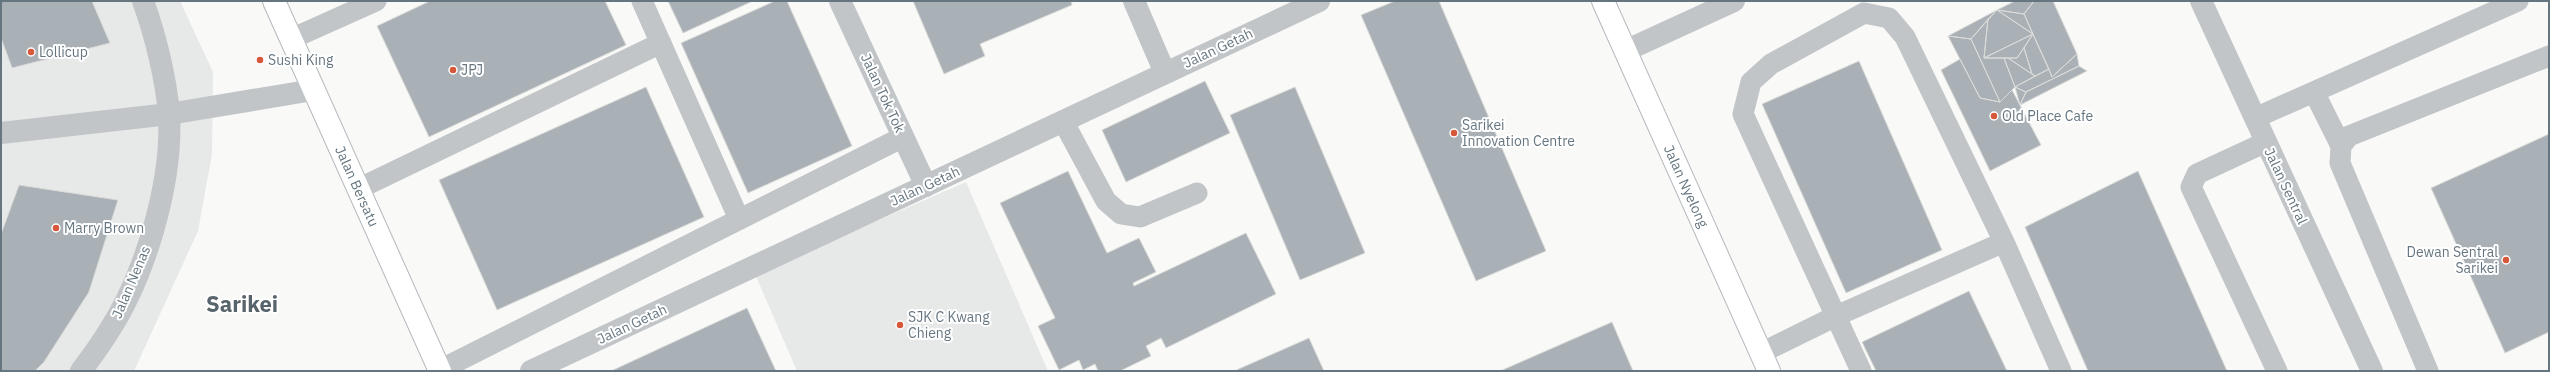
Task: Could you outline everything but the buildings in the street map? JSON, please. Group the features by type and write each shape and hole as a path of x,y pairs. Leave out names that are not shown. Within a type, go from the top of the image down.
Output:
{"main road":[{"name":"Jalan Bersatu","path":"274,1 440,370"},
{"name":"Jalan Nyelong","path":"1603,1 1765,362"}],"street":[{"name":"Jalan Nenas","path":"81,371 112,326 130,292 147,247 159,202 168,159 169,114 159,58 143,1"},
{"name":"Jalan Tok Tok","path":"840,1 926,186"},
{"path":"1134,1 1165,73"},
{"name":"Jalan Getah","path":"532,371 1319,1"},
{"path":"1625,52 1734,1"},
{"name":"Jalan Sentral","path":"2201,1 2372,371"},
{"path":"2,134 169,114 313,90"},
{"path":"1,129 1,138"}],"lane":[{"path":"291,39 376,1"},
{"path":"642,1 739,219"},
{"path":"2255,118 2518,1"},
{"path":"1861,371 1744,114 1751,82 1771,64 1864,13 1888,18 1905,37 2004,242 2061,371"},
{"path":"358,189 661,43"},
{"path":"2341,146 2349,136 2549,56"},
{"path":"2314,92 2341,146 2340,163 2428,371"},
{"path":"1063,121 1106,201 1121,214 1140,217 1197,193"},
{"path":"440,370 903,136"},
{"path":"2266,142 2197,174 2191,187 2277,371"},
{"path":"1765,362 1836,316 2004,242"}],"shaded area":[{"path":"1,1 180,1 213,72 212,154 198,231 134,371 1,371"},
{"path":"966,182 1048,371 797,371 755,274"}],"place":[{"name":"Lollicup","path":"31,52"},
{"name":"Sushi King","path":"260,60"},
{"name":"JPJ","path":"453,70"},
{"name":"Old Place Cafe","path":"1994,116"},
{"name":"Sarikei Innovation Centre","path":"1454,133"},
{"name":"Marry Brown","path":"56,228"},
{"name":"Dewan Sentral Sarikei","path":"2506,260"},
{"name":"SJK C Kwang Chieng","path":"900,325"}],"district":[{"name":"Sarikei","path":"242,303"}]}
